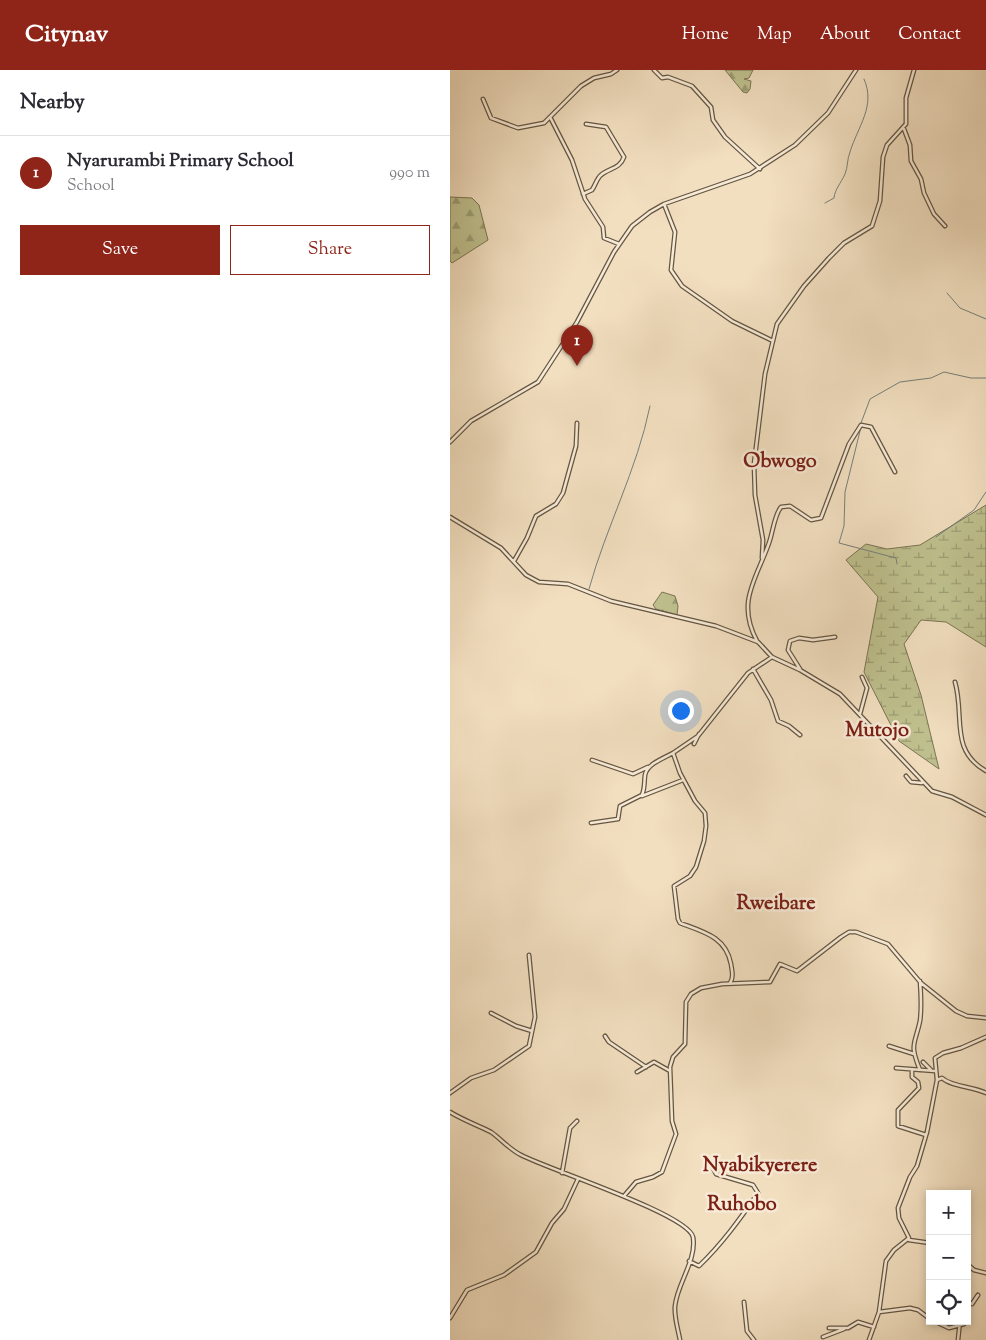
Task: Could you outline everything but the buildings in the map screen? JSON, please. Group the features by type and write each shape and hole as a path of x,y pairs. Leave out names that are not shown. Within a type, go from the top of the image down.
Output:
{"street":[{"path":"483,99 491,118 512,126 530,126 544,122 581,86 594,78 612,74 617,70"},
{"path":"654,70 662,78 668,77 692,86 711,107 713,120 725,137 760,169"},
{"path":"450,442 471,421 538,382 578,322 619,244 643,216 664,204 744,177 760,169 795,145 820,123 841,96 856,70"},
{"path":"914,70 906,98 907,116 904,129 910,145 911,161 924,193 934,214 945,226"},
{"path":"550,117 572,160 582,194 603,227 605,240 619,244"},
{"path":"582,194 592,190 601,174 613,170 622,162 624,157 606,126 586,124"},
{"path":"762,558 763,540 755,495 754,471 765,374 780,319 814,273 844,243 872,226 882,194 884,152 890,141 904,129"},
{"path":"664,204 675,232 671,270 682,286 732,320 773,341"},
{"path":"514,560 527,538 536,516 556,504 563,493 576,446 577,423"},
{"path":"895,472 871,427 859,426 849,444 823,516 811,520 790,506 781,507 750,587 747,611 750,628 758,642 772,657 800,670 840,694 935,794 952,798 986,815"},
{"path":"450,437 454,439"},
{"path":"450,517 501,548 526,575 538,582 568,584 611,601 716,626 758,642"},
{"path":"800,670 788,650 790,641 799,638 813,640 835,637"},
{"path":"694,744 699,734 739,682 752,669 772,657"},
{"path":"752,669 759,676 771,700 778,721 789,726 800,735"},
{"path":"860,714 867,688 862,677"},
{"path":"955,682 960,700 959,715 963,749 986,771"},
{"path":"592,760 633,774 673,753 699,734"},
{"path":"673,753 675,763 695,800 705,814 706,826 704,841 696,867 690,876 674,886 678,919 680,923 716,938 724,944 729,956 732,973 732,982 728,984"},
{"path":"641,796 650,766"},
{"path":"906,776 911,782 924,783"},
{"path":"591,823 616,820 618,819 620,806 641,796 647,796 673,782 684,780"},
{"path":"624,1196 636,1182 654,1177 662,1172 665,1157 675,1136 672,1121 670,1071 673,1056 685,1044 686,1006 691,994 701,988 728,984 770,982 778,966 783,964 797,970 840,937 852,932 888,944 920,981 956,1011 971,1017 986,1018"},
{"path":"450,1093 471,1078 494,1070 528,1047 535,1017 529,955"},
{"path":"920,981 922,998 920,1020 914,1038 914,1054 920,1070"},
{"path":"491,1013 516,1026 532,1031"},
{"path":"605,1036 608,1042 646,1066"},
{"path":"933,1071 936,1056 986,1037"},
{"path":"889,1046 914,1054"},
{"path":"637,1072 654,1062 670,1071"},
{"path":"909,1240 899,1218 898,1208 910,1177 917,1166 926,1135 937,1080 933,1071 923,1062"},
{"path":"896,1068 933,1071"},
{"path":"912,1070 912,1077 918,1082 919,1088 898,1110 898,1126 926,1135"},
{"path":"937,1080 942,1078 949,1084 972,1087 986,1093"},
{"path":"450,1112 493,1134 521,1156 624,1196 656,1212 671,1217 687,1228 693,1238 689,1261 674,1307 680,1340"},
{"path":"562,1173 570,1128 577,1121"},
{"path":"689,1261 699,1266 714,1252 744,1215 758,1193 753,1185 716,1174 710,1164"},
{"path":"450,1318 467,1290 504,1275 536,1252 552,1223 564,1209 578,1179"},
{"path":"869,1340 878,1312 886,1261 899,1245 909,1240 926,1242"},
{"path":"971,1267 986,1273"},
{"path":"971,1304 978,1295"},
{"path":"744,1302 747,1331 754,1340"},
{"path":"878,1312 910,1308 918,1310 926,1316"},
{"path":"823,1337 858,1322 874,1328"},
{"path":"943,1325 949,1328 959,1326 958,1340"},
{"path":"829,1328 844,1328"}],"green space":[{"path":"725,70 753,70 749,78 744,79 751,81 750,89 747,93 743,92"},
{"path":"450,197 472,198 479,205 488,240 452,263 450,261"},
{"path":"986,505 986,647 946,622 921,620 904,644 921,695 939,769 899,741 864,672 878,597 846,560 866,544 887,549 920,545"},
{"path":"662,592 675,596 678,606 677,615 656,609 653,605"}],"waterway":[{"path":"825,203 834,198 845,174 849,155 867,107 868,98 864,79"},
{"path":"947,293 960,308 986,319"},
{"path":"861,423 870,399 900,382 931,378 944,372 971,378 986,378"},
{"path":"589,589 637,453 650,406"},
{"path":"861,427 845,492 844,526 839,543 896,558 897,564"},
{"path":"936,537 974,510 986,492"}],"place":[{"name":"Nyarurambi Primary School","path":"577,366"}],"district":[{"name":"Obwogo","path":"780,460"},
{"name":"Mutojo","path":"877,729"},
{"name":"Rweibare","path":"776,902"},
{"name":"Nyabikyerere","path":"760,1164"},
{"name":"Ruhobo","path":"742,1203"}]}
